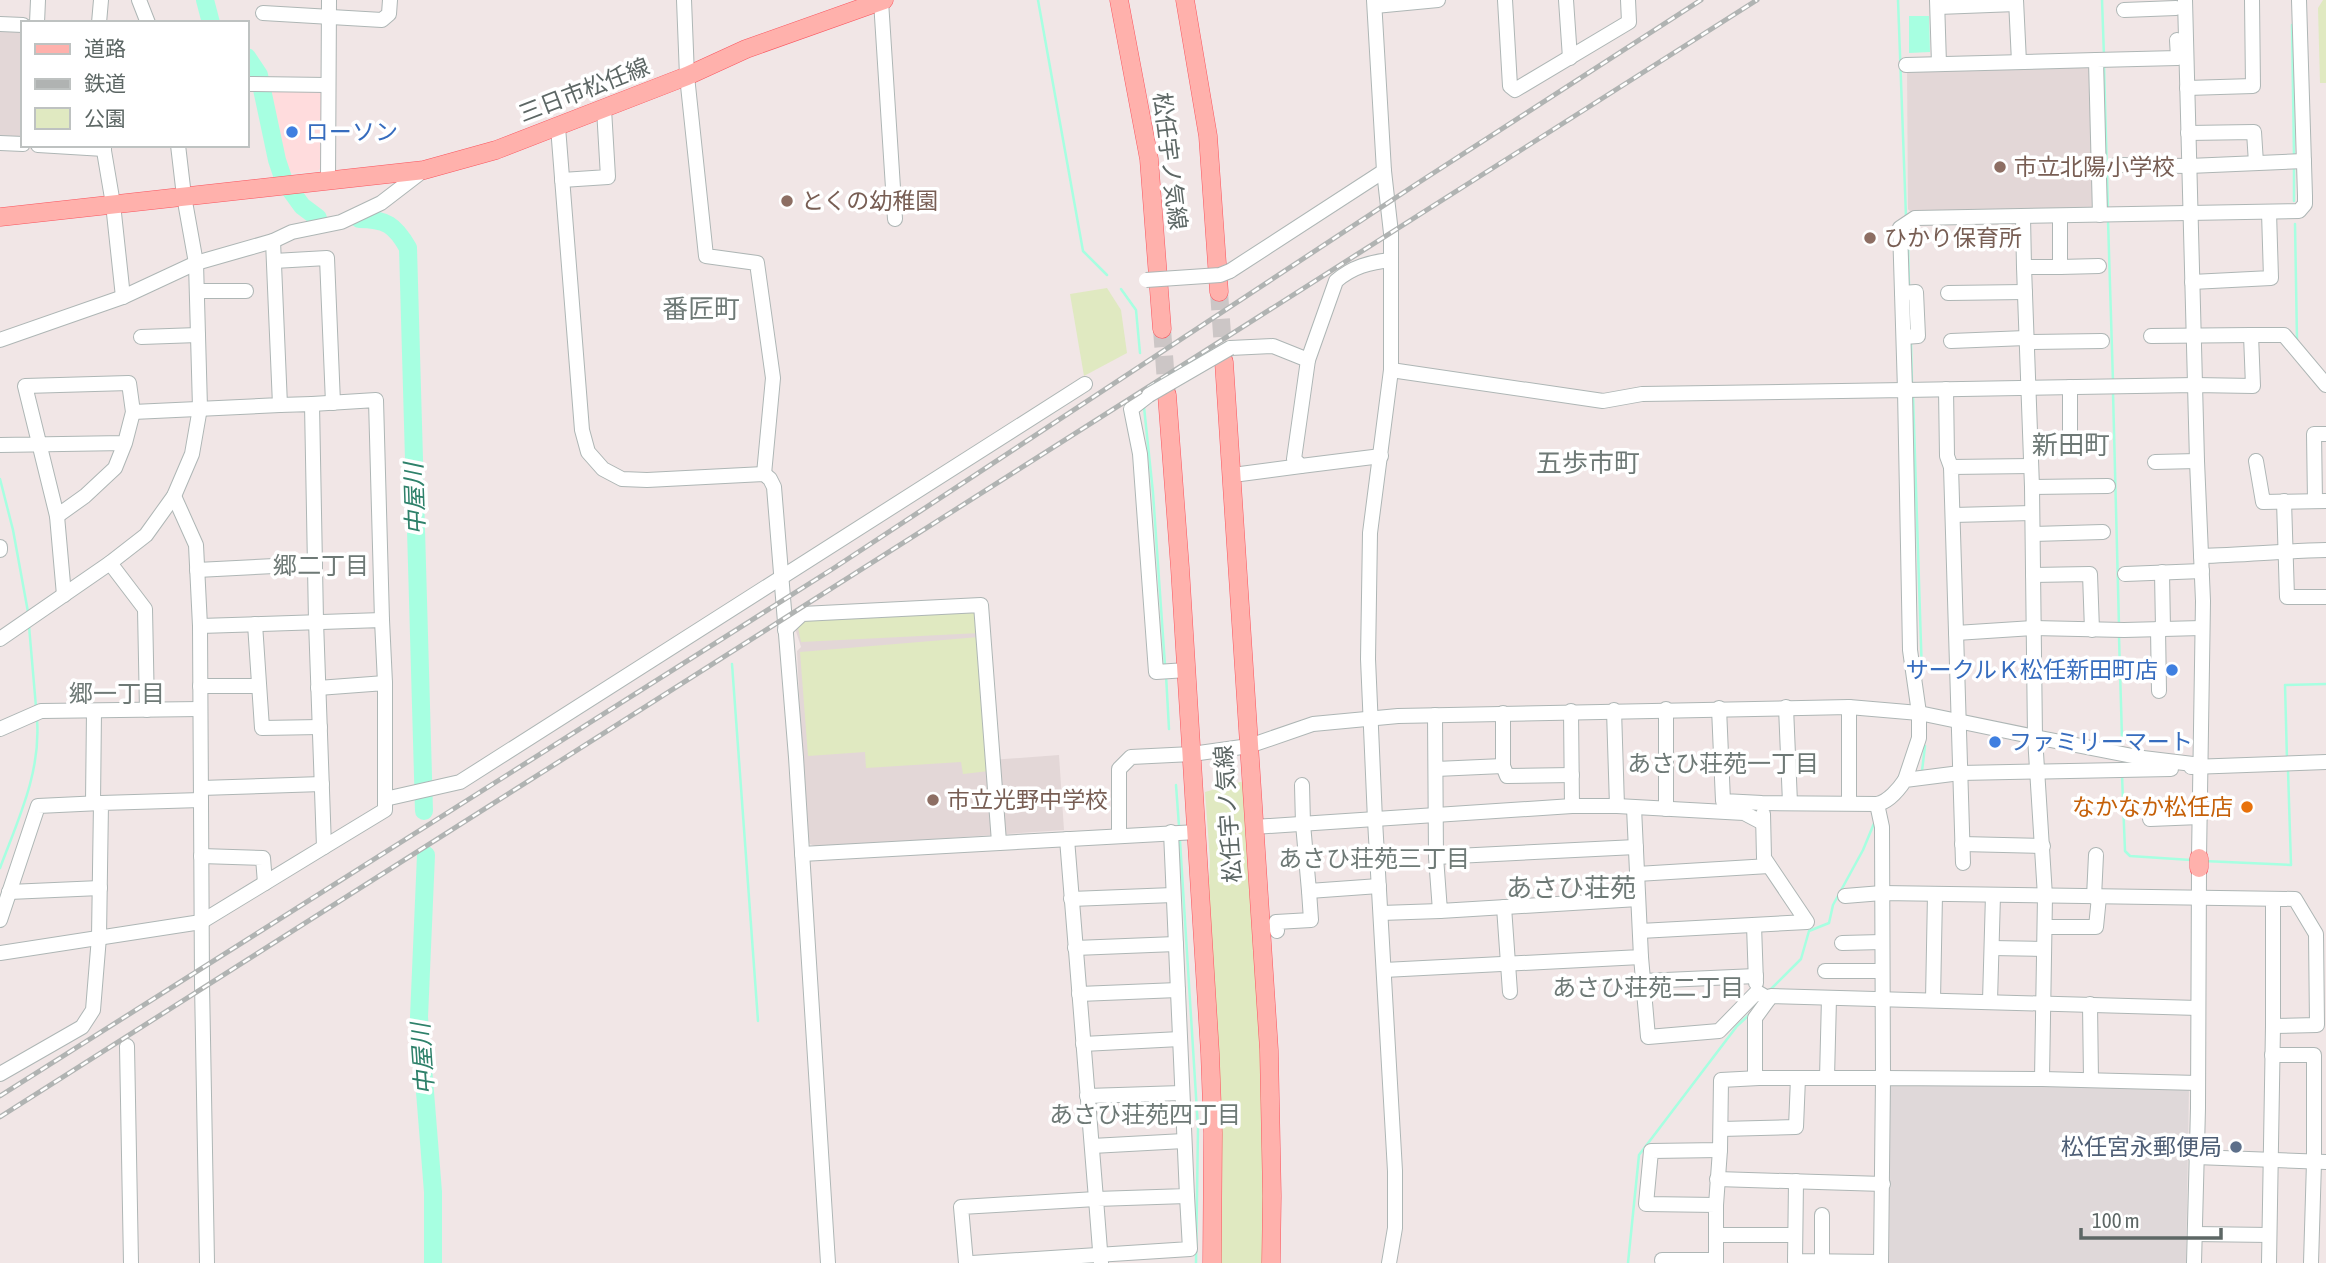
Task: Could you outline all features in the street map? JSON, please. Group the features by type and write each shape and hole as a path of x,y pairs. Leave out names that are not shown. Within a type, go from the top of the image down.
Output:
{"main road":[{"name":"松任宇ノ気線","path":"1119,0 1149,159 1162,329"},
{"name":"松任宇ノ気線","path":"1185,0 1208,136 1219,292"},
{"name":"三日市松任線","path":"0,217 424,170 496,150 687,76 746,49 882,1"},
{"name":"松任宇ノ気線","path":"1227,355 1269,1063 1271,1263"},
{"name":"松任宇ノ気線","path":"1158,395 1187,670 1211,1066 1212,1263"}],"street":[{"path":"37,21 38,0"},
{"path":"99,21 101,0"},
{"path":"139,0 147,21"},
{"path":"328,180 329,0"},
{"path":"264,13 382,20 389,14 390,0"},
{"path":"684,0 687,76 706,256 757,263 773,378 764,474"},
{"path":"1389,1263 1395,1228 1395,1171 1368,659 1370,533 1391,370 1391,228 1384,171 1375,3 1438,0"},
{"path":"1505,0 1510,86 1516,90 1629,22 1628,0"},
{"path":"1566,0 1570,58"},
{"path":"2187,88 2253,86 2252,0"},
{"path":"1796,1181 1795,1261 1881,1263 1882,827 1879,812 1882,803 1907,779 1919,738 1919,713 1910,650 1911,337 1909,293 1900,229 1915,218 2299,211 2305,204 2297,162 2299,0"},
{"path":"882,1 895,219"},
{"path":"1939,64 1938,4 2016,2 2020,62"},
{"path":"2179,3 2187,88 2202,563 2194,1263"},
{"path":"2124,10 2179,3"},
{"path":"1906,65 2178,58 2179,3"},
{"path":"0,24 21,25"},
{"path":"2101,60 2105,215"},
{"path":"257,84 327,85"},
{"path":"562,180 608,177 604,109"},
{"path":"558,127 582,430 588,452 603,469 622,479 764,474 774,487 802,855 828,1263"},
{"path":"2188,133 2255,132 2256,163"},
{"path":"0,143 21,144"},
{"path":"103,147 113,204 123,297"},
{"path":"0,639 146,535 174,496 192,454 200,408 196,263 178,147"},
{"path":"2116,165 2189,166 2297,162"},
{"path":"0,340 123,297 196,263 273,242 292,232 341,222 381,203 424,170"},
{"path":"1146,280 1220,275 1230,271 1384,171"},
{"path":"2192,282 2271,278 2269,212"},
{"path":"2060,216 2060,267"},
{"path":"2024,217 2033,534 2035,737 2045,896 2042,1079"},
{"path":"273,242 280,405"},
{"path":"274,261 327,258 332,403"},
{"path":"1301,466 1294,459 1308,360 1336,281 1347,272 1374,261 1391,260"},
{"path":"2024,267 2099,266"},
{"path":"197,292 246,291"},
{"path":"1948,293 2025,292"},
{"path":"141,337 198,335"},
{"path":"1391,370 1603,401 1642,394 2253,386 2251,335"},
{"path":"2151,336 2284,335 2326,386"},
{"path":"1951,341 2102,341"},
{"path":"1187,670 1156,672 1140,454 1131,409 1227,355 1273,346 1308,360"},
{"path":"57,516 85,496 115,468 133,412 129,383 25,386 57,516 64,594"},
{"path":"385,799 460,782 1085,384"},
{"path":"2070,387 2070,434"},
{"path":"1946,389 1947,456 1951,467 1953,515 1963,863"},
{"path":"0,953 201,922 385,810 385,683 376,400 133,412"},
{"path":"312,404 324,847"},
{"path":"2256,461 2263,502 2320,501 2314,434 2326,434"},
{"path":"0,445 125,443"},
{"path":"1233,475 1381,456"},
{"path":"2155,462 2197,461"},
{"path":"1951,467 2031,466"},
{"path":"2032,487 2108,485"},
{"path":"174,496 196,545 200,626 201,922 207,1263"},
{"path":"2284,501 2287,597 2326,597"},
{"path":"1953,515 2032,513"},
{"path":"2033,534 2103,532"},
{"path":"2125,573 2162,572 2246,555 2326,550"},
{"path":"110,563 145,609 147,710"},
{"path":"197,570 315,564"},
{"path":"2159,691 2162,572"},
{"path":"2033,575 2090,574 2092,630"},
{"path":"785,630 802,614 981,605 999,842"},
{"path":"200,626 382,620"},
{"path":"255,624 262,728 320,727"},
{"path":"1956,634 2033,628 2202,628"},
{"path":"318,688 385,683"},
{"path":"200,686 259,686"},
{"path":"1786,707 1790,803"},
{"path":"1849,707 1849,803"},
{"path":"1119,835 1119,769 1131,757 1192,754 1249,746 1313,724 1370,718 1614,710 1849,707 1919,713 2143,758 2201,765 2326,762"},
{"path":"1719,708 1723,800 1849,803 1879,812"},
{"path":"0,729 37,713 200,709"},
{"path":"1666,709 1666,809"},
{"path":"1614,710 1617,806"},
{"path":"0,1074 82,1027 93,1010 100,888 93,711"},
{"path":"1571,711 1572,806"},
{"path":"1503,713 1503,766 1507,776 1572,775"},
{"path":"1436,715 1436,857 1440,911"},
{"path":"1907,779 1960,773 2181,769 2201,765"},
{"path":"1436,769 1503,766"},
{"path":"0,920 38,806 322,785"},
{"path":"1277,931 1276,922 1311,920 1302,785"},
{"path":"1640,931 1807,922 1764,858 1762,803"},
{"path":"1254,827 1572,806 1744,813 1763,823"},
{"path":"1634,808 1648,1037 1719,1031 1762,992"},
{"path":"2150,819 2200,817"},
{"path":"972,1263 1184,1256 1190,1249 1171,832"},
{"path":"802,855 1197,832"},
{"path":"1067,839 1101,1259"},
{"path":"1962,844 2043,846"},
{"path":"1436,857 1636,847"},
{"path":"2045,927 2096,927 2096,855"},
{"path":"201,856 263,858 265,883"},
{"path":"1637,874 1769,866"},
{"path":"1309,891 1379,887"},
{"path":"9,892 100,888"},
{"path":"1845,896 1882,893 2295,899 2316,934 2317,1025 2273,1026"},
{"path":"1933,1000 1935,894"},
{"path":"1071,899 1173,895"},
{"path":"1990,1001 1993,895"},
{"path":"1381,913 1638,899"},
{"path":"2269,1263 2273,899"},
{"path":"1504,907 1510,992"},
{"path":"1754,925 1762,992 1755,1018 1755,1078"},
{"path":"1842,943 1882,942"},
{"path":"1074,948 1176,944"},
{"path":"1992,948 2044,949"},
{"path":"1384,970 1642,957"},
{"path":"1825,971 1882,971"},
{"path":"1643,981 1762,992 1771,996 2198,1008"},
{"path":"1079,994 1178,990"},
{"path":"1827,1078 1829,998"},
{"path":"2090,1004 2091,1080"},
{"path":"1083,1044 1180,1039"},
{"path":"127,1046 131,1263"},
{"path":"2272,1055 2314,1055 2320,1162 2311,1263"},
{"path":"1721,1129 1796,1127 1798,1078"},
{"path":"1662,1260 1716,1261 1721,1080 2042,1079 2198,1083"},
{"path":"1087,1096 1182,1093"},
{"path":"1091,1146 1184,1141"},
{"path":"1716,1205 1646,1204 1651,1151 1720,1150"},
{"path":"2196,1157 2320,1162"},
{"path":"1717,1180 1883,1184"},
{"path":"966,1263 961,1208 1188,1196"},
{"path":"1822,1214 1822,1262"},
{"path":"2195,1234 2269,1235"},
{"path":"1717,1235 1795,1235"}],"shaded area":[{"path":"1909,16 1929,16 1930,52 1909,53"},
{"path":"0,29 21,30 21,140 0,139"},
{"path":"2090,64 2096,207 2091,212 1913,215 1908,209 1907,68"},
{"path":"269,89 317,89 322,93 322,166 318,171 286,174"},
{"path":"977,609 991,760 1059,755 1064,830 818,847 810,844 806,839 797,651 801,647 794,625"},
{"path":"1890,1082 2189,1087 2186,1263 1887,1263"}],"green space":[{"path":"2323,0 2326,0 2326,83 2320,83 2318,8"},
{"path":"1107,288 1121,310 1127,353 1084,376 1070,294"},
{"path":"974,608 980,633 801,642 797,623 806,618"},
{"path":"979,637 989,771 963,774 961,762 866,768 865,752 808,756 800,652"},
{"path":"1244,781 1260,1002 1264,1263 1220,1263 1221,1172 1208,902 1210,860 1205,792"}],"waterway":[{"name":"中屋川","path":"205,0 210,21"},
{"path":"1038,0 1083,251 1107,275"},
{"path":"1898,0 1906,217"},
{"path":"2102,0 2104,56"},
{"path":"2292,25 2294,155"},
{"name":"中屋川","path":"248,58 259,75 284,181 302,206 318,218"},
{"path":"2104,66 2108,210"},
{"path":"2294,165 2294,201"},
{"name":"中屋川","path":"359,219 376,220 389,225 408,248 424,811"},
{"path":"2108,220 2113,382"},
{"path":"2295,224 2297,340"},
{"path":"1908,245 1909,287"},
{"path":"1121,289 1136,310 1140,353"},
{"path":"1911,343 1912,385"},
{"path":"2113,392 2119,626"},
{"path":"1913,395 1922,676"},
{"path":"1144,407 1165,665"},
{"path":"0,479 13,530 28,612"},
{"path":"29,626 36,707"},
{"path":"2119,637 2122,738"},
{"path":"732,664 758,1021"},
{"path":"1166,675 1169,729"},
{"path":"2287,760 2285,685 2326,684"},
{"path":"0,868 32,777 37,720"},
{"path":"1922,771 1925,746"},
{"path":"2204,861 2291,865 2288,770"},
{"path":"2122,775 2125,851 2130,856 2191,860"},
{"path":"1176,785 1179,826"},
{"path":"1770,990 1801,959 1809,931 1829,923 1833,905 1863,850 1875,821"},
{"path":"1180,841 1198,1128 1196,1263"},
{"name":"中屋川","path":"426,855 419,1017 433,1192 433,1263"},
{"path":"1628,1263 1639,1155 1737,1026 1750,1014"}],"tunnel":[{"path":"1219,292 1224,362"},
{"path":"1162,329 1167,395"}],"railway":[{"path":"0,1096 834,568 1701,0"},
{"path":"0,1117 1757,0"}],"place":[{"name":"ローソン","path":"292,132"},
{"name":"市立北陽小学校","path":"2000,167"},
{"name":"とくの幼稚園","path":"787,201"},
{"name":"ひかり保育所","path":"1870,238"},
{"name":"サークルＫ松任新田町店","path":"2172,670"},
{"name":"ファミリーマート","path":"1995,742"},
{"name":"市立光野中学校","path":"933,800"},
{"name":"なかなか松任店","path":"2247,807"},
{"name":"松任宮永郵便局","path":"2236,1147"}],"district":[{"name":"番匠町","path":"701,309"},
{"name":"新田町","path":"2071,445"},
{"name":"五歩市町","path":"1588,463"},
{"name":"郷二丁目","path":"321,566"},
{"name":"郷一丁目","path":"117,694"},
{"name":"あさひ荘苑一丁目","path":"1723,764"},
{"name":"あさひ荘苑三丁目","path":"1374,859"},
{"name":"あさひ荘苑","path":"1571,888"},
{"name":"あさひ荘苑二丁目","path":"1648,988"},
{"name":"あさひ荘苑四丁目","path":"1145,1115"}]}
